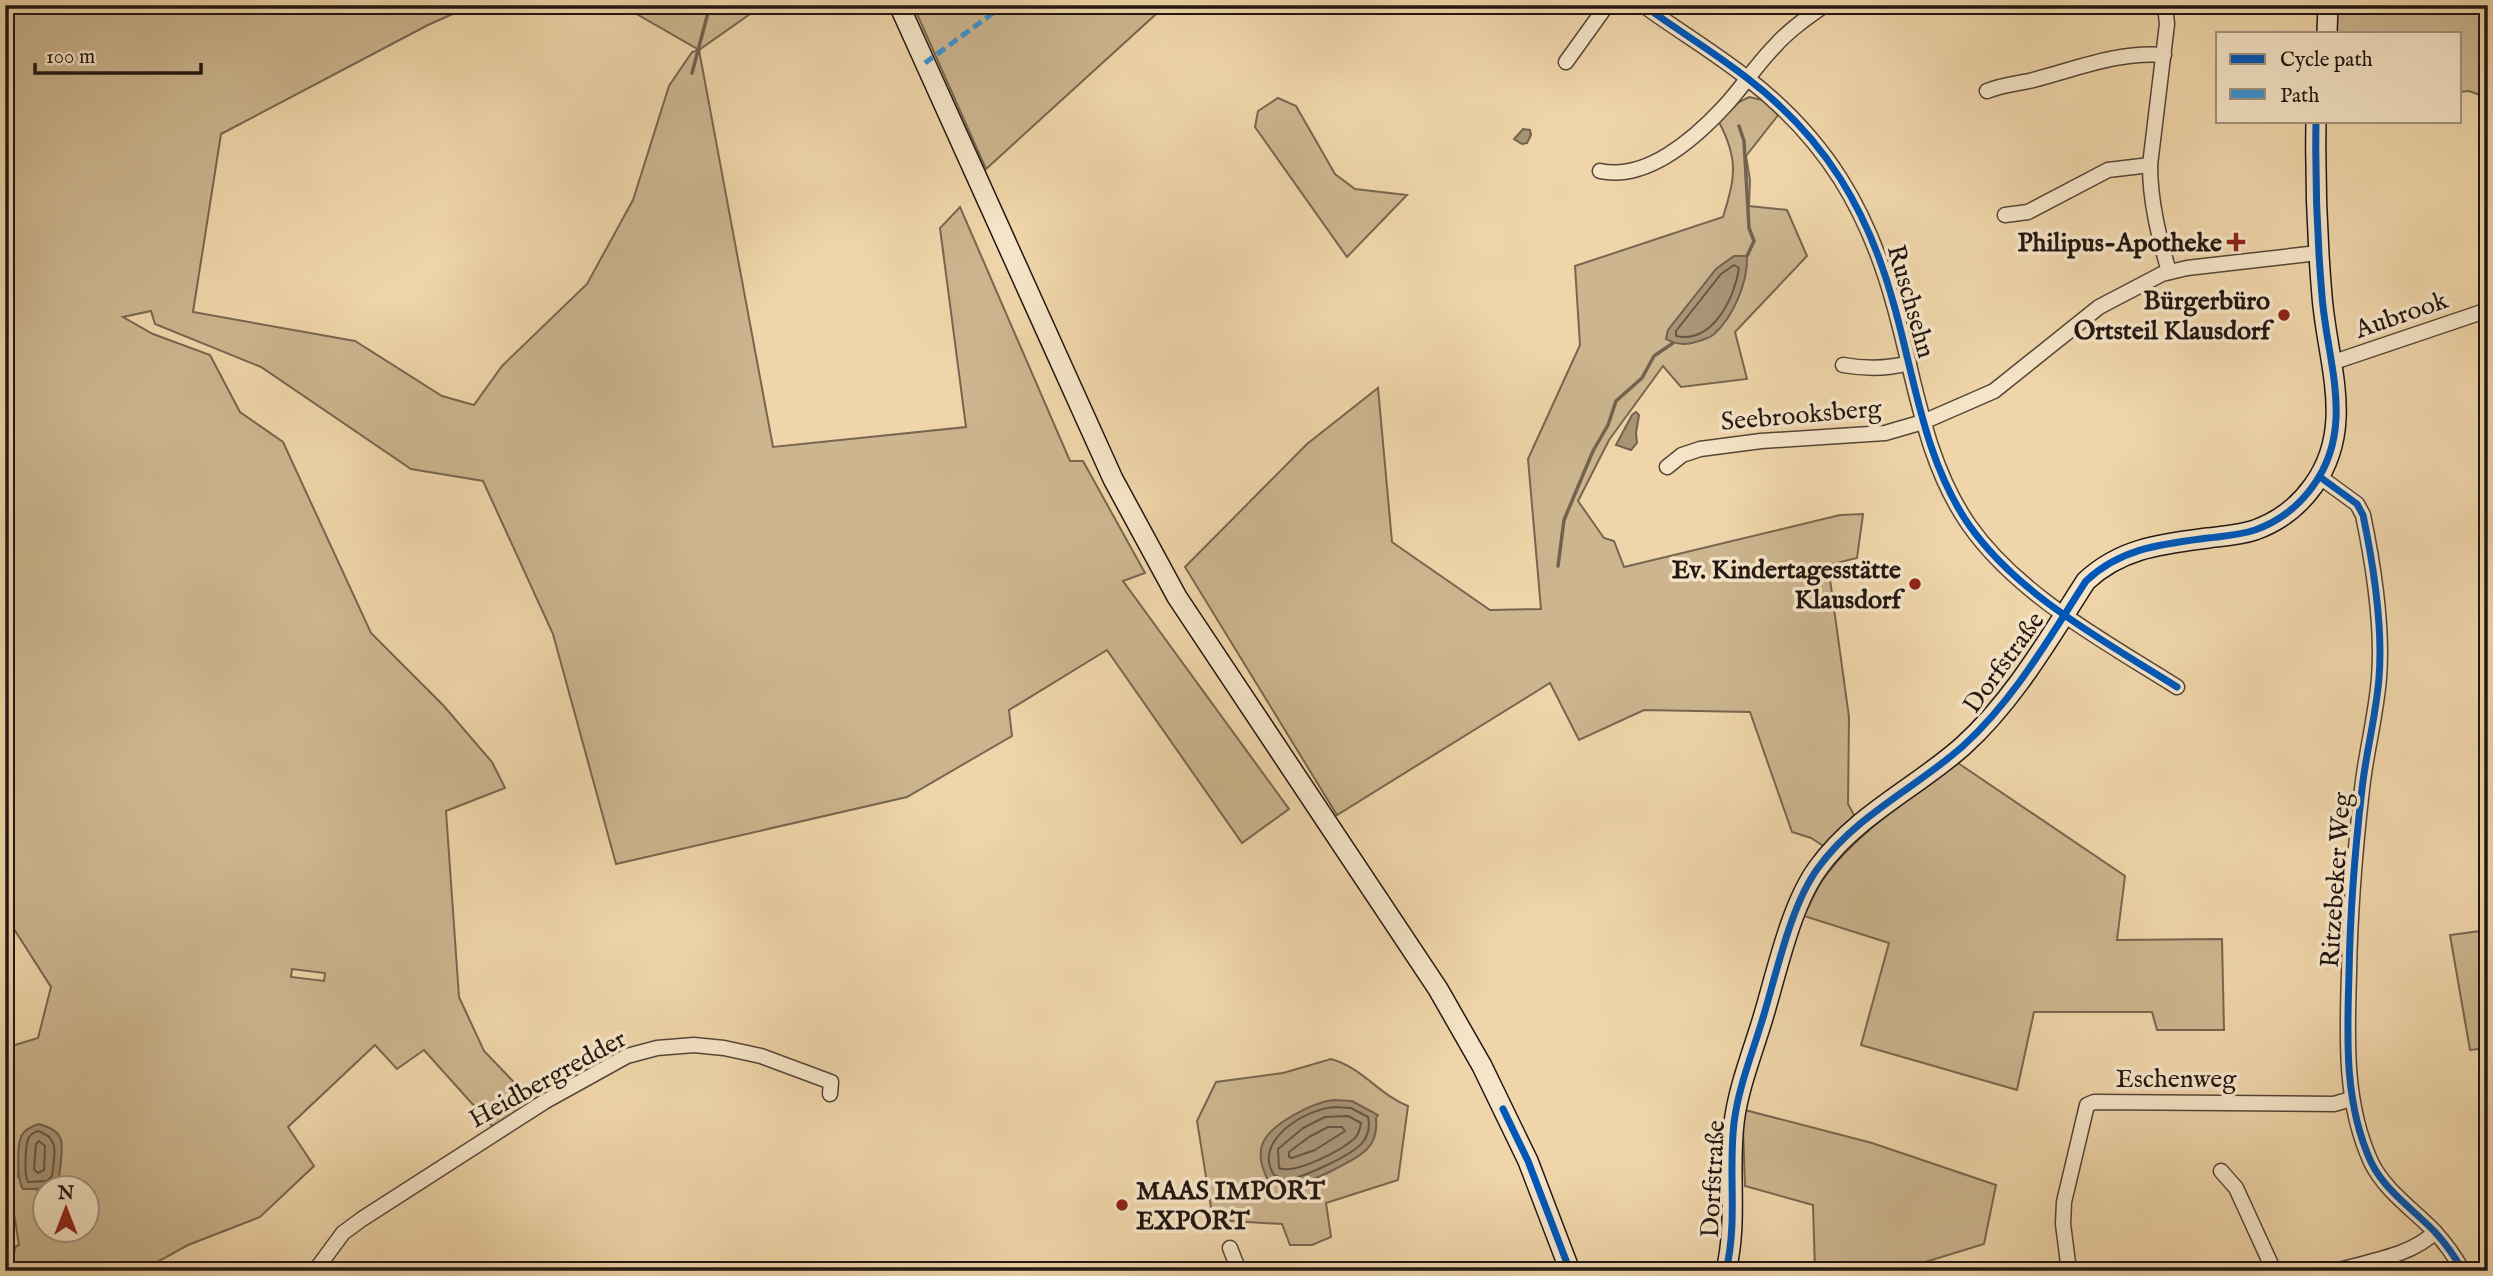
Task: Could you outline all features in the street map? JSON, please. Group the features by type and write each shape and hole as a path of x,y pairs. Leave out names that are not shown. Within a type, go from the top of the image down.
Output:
{"street":[{"path":"899,5 1113,479 1177,597 1445,1000 1482,1066 1528,1161 1570,1271"},
{"path":"1566,62 1607,5"},
{"name":"Ruschsehn","path":"1643,5 1747,77 1796,121 1820,147 1857,205 1874,242 1892,296 1923,422 1948,489 1969,524 1990,551 2064,615 2177,687"},
{"path":"1600,171 1612,174 1633,171 1656,162 1691,137 1724,107 1778,43 1825,5"},
{"path":"2165,5 2167,24 2150,165 2152,200 2169,271"},
{"path":"2327,32 2328,5"},
{"path":"1987,91 2120,57 2144,53 2164,55"},
{"name":"Dorfstraße","path":"1726,1271 1733,1227 1734,1123 1741,1089 1805,890 1818,868 1840,842 1873,813 1961,748 1980,730 2021,679 2086,581 2100,568 2123,554 2149,547 2234,535 2271,524 2287,515 2320,477 2331,455 2337,423 2318,253 2316,122"},
{"path":"2005,215 2028,212 2108,170 2150,165"},
{"name":"Seebrooksberg","path":"1667,467 1682,455 1700,449 1761,441 1885,433 1923,422 1994,391 2099,307 2169,271 2318,253"},
{"name":"Aubrook","path":"2331,363 2488,310"},
{"path":"1843,365 1882,368 1909,363"},
{"name":"Ritzebeker Weg","path":"2320,477 2357,503 2363,515 2376,605 2379,655 2375,716 2362,787 2350,926 2347,1030 2351,1099 2372,1164 2398,1198 2435,1232 2463,1271"},
{"name":"Heidbergredder","path":"315,1271 343,1233 362,1219 544,1102 628,1056 657,1048 694,1045 724,1048 761,1056 831,1083 830,1094"},
{"name":"Eschenweg","path":"2069,1271 2063,1224 2064,1202 2087,1105 2094,1102 2334,1104 2351,1099"},
{"path":"2221,1171 2236,1188 2274,1271"},
{"path":"2336,1271 2411,1249 2424,1243 2435,1232"},
{"path":"1230,1248 1239,1271"}],"shaded area":[{"path":"5,5 441,5 444,8 446,5 473,5 428,25 221,134 193,312 355,341 442,396 474,405 502,366 587,284 633,200 669,86 692,52 699,50 773,447 966,427 940,228 960,207 1070,461 1083,461 1145,573 1123,581 1289,809 1242,843 1107,650 1009,710 1012,736 907,797 616,864 553,634 483,481 411,469 261,367 155,324 151,311 123,317 153,334 210,355 240,412 283,442 371,633 443,705 492,762 505,788 446,811 459,997 484,1051 533,1102 493,1127 424,1050 397,1069 375,1045 288,1127 314,1166 260,1217 188,1245 141,1271 25,1271 5,1266 5,1262 11,1263 16,1246 19,1245 14,1213 5,1214 5,1048 38,1038 51,987 5,915","holes":["292,969 325,973 324,981 291,977"]},
{"path":"621,5 763,5 699,50"},
{"path":"913,5 1166,5 986,169"},
{"path":"2334,5 2488,5 2488,98 2469,91 2462,92 2462,32 2333,32"},
{"path":"1749,97 1762,100 1779,114 1746,156 1750,180 1749,206 1787,210 1807,256 1735,332 1747,379 1681,387 1663,366 1609,440 1578,501 1604,538 1614,541 1624,567 1840,515 1863,514 1857,558 1828,565 1849,717 1848,804 1855,817 1825,847 1811,838 1792,832 1750,712 1644,710 1579,740 1550,683 1337,815 1185,567 1307,444 1378,388 1392,542 1490,610 1541,609 1528,459 1580,345 1575,266 1723,217 1733,169 1730,147 1719,122 1739,102"},
{"path":"1278,98 1296,106 1335,174 1355,189 1407,195 1347,257 1255,127 1258,111"},
{"path":"1958,763 2125,876 2117,940 2222,939 2224,1030 2157,1030 2152,1012 2034,1012 2017,1090 1861,1045 1889,943 1804,916 1823,879 1855,842 1888,814"},
{"path":"2488,930 2488,1048 2470,1050 2450,935"},
{"path":"1331,1059 1352,1068 1388,1095 1408,1106 1398,1180 1326,1203 1331,1237 1312,1245 1290,1245 1282,1224 1213,1220 1197,1121 1216,1082 1283,1073","holes":["1376,1118 1373,1139 1361,1153 1326,1174"]},
{"path":"1745,1110 1872,1143 1996,1185 1984,1244 1896,1271 1815,1271 1813,1205 1745,1186"}],"water":[{"path":"1523,129 1530,130 1531,135 1527,143 1522,144 1514,139"},
{"path":"1734,256 1747,256 1745,277 1738,299 1720,328 1711,336 1692,343 1679,344 1666,339 1668,330 1716,269"},
{"path":"1636,412 1639,415 1637,443 1631,450 1616,445 1632,415"},
{"path":"1334,1100 1352,1101 1378,1115 1370,1146 1341,1166 1303,1183 1286,1187 1269,1182 1261,1160 1262,1145 1266,1137 1293,1115"},
{"path":"39,1124 55,1131 60,1137 59,1174 32,1174 32,1189 23,1189 18,1156 22,1134"}],"waterway":[{"path":"692,73 710,5"},
{"path":"1739,126 1744,141 1749,228 1754,241 1747,256"},
{"path":"1558,566 1564,520 1593,451 1608,425 1616,401 1642,378 1654,356 1673,343"}],"marked path":[{"path":"925,63 1004,5"}],"cycle path":[{"path":"1643,5 1734,68 1775,101 1800,126 1840,179 1857,208 1883,270 1931,446 1941,474 1969,525 1989,550 2038,596 2093,635 2177,687"},
{"path":"1726,1271 1732,1215 1732,1142 1739,1097 1792,921 1818,868 1850,832 1945,761 1999,709 2030,668 2086,581 2099,570 2143,549 2249,532 2264,526 2280,518 2301,500 2326,464 2333,441 2336,394 2320,274 2316,122"},
{"path":"2320,477 2357,504 2363,515 2374,575 2380,639 2378,692 2362,789 2352,904 2348,1022 2349,1070 2356,1117 2362,1140 2377,1172 2392,1191 2439,1237 2463,1271"},
{"path":"1503,1109 1528,1161 1570,1271"}],"place":[{"name":"Philipus-Apotheke","path":"2236,242"},
{"name":"Bürgerbüro Ortsteil Klausdorf","path":"2284,315"},
{"name":"Ev. Kindertagesstätte Klausdorf","path":"1915,584"},
{"name":"MAAS IMPORT EXPORT","path":"1122,1205"}]}
